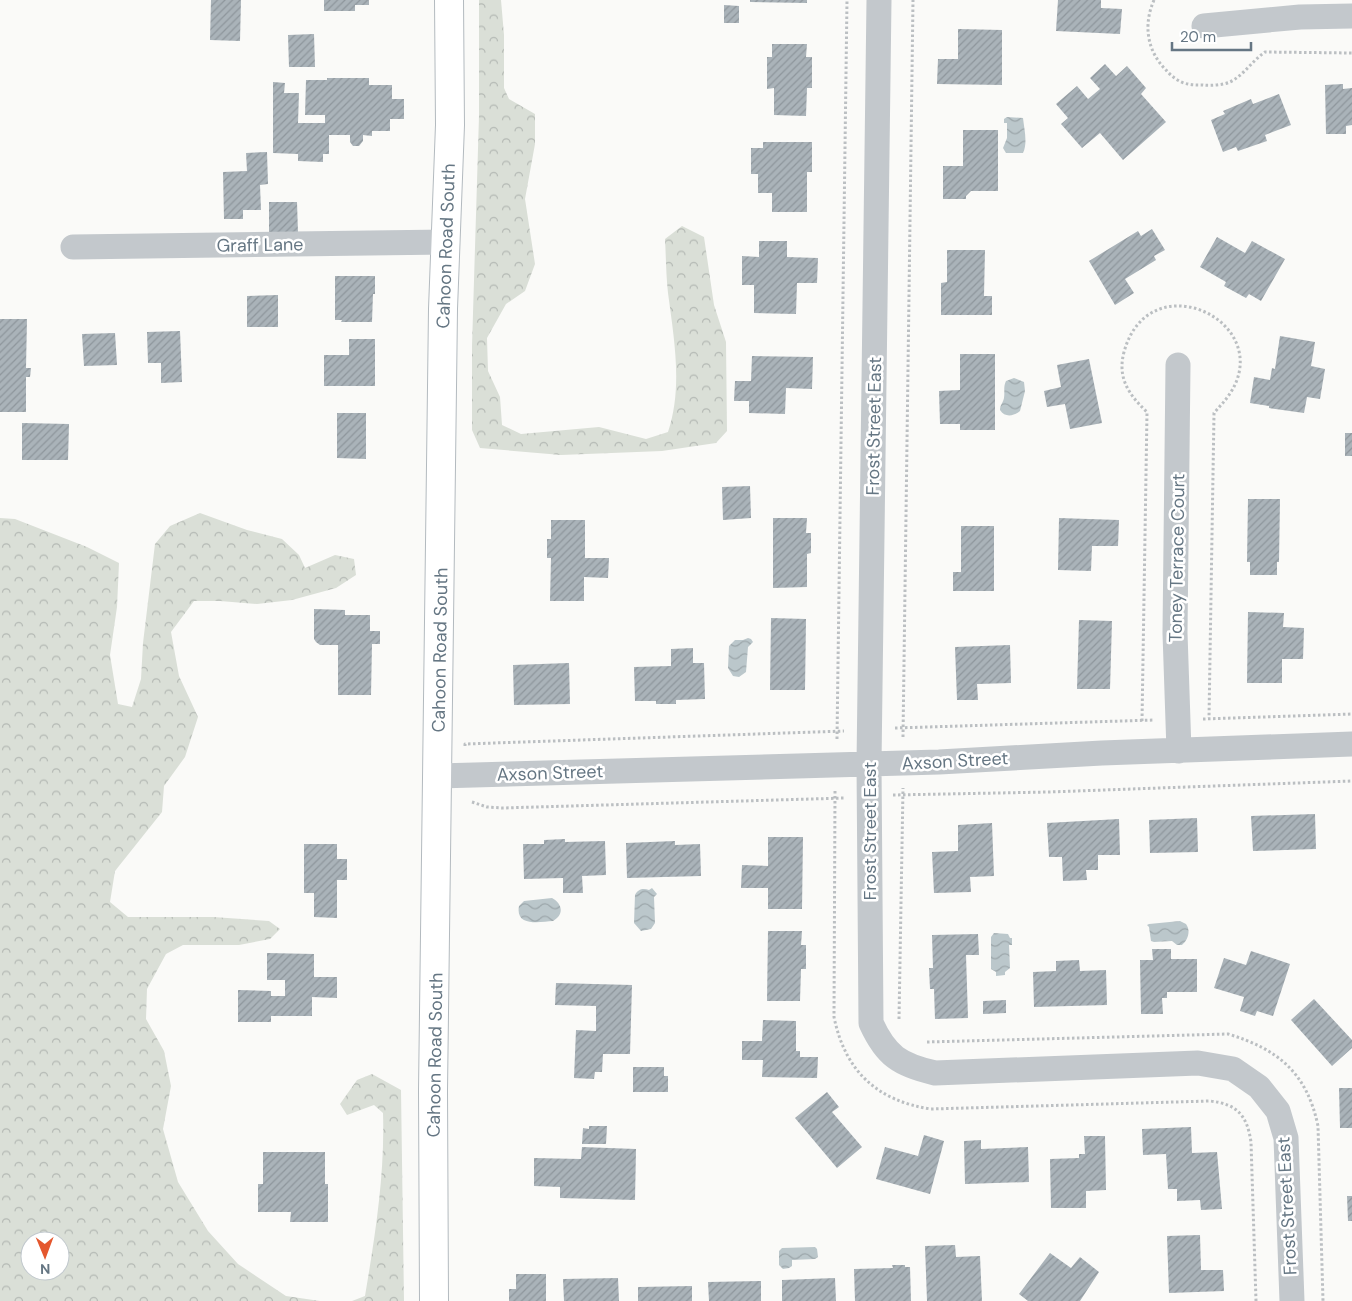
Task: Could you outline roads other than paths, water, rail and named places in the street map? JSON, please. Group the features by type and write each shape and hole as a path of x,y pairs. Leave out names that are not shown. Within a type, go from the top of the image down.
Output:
{"main road":[{"name":"Cahoon Road South","path":"434,1301 434,1091 444,309 450,125 450,0"}],"street":[{"name":"Frost Street East","path":"879,0 869,764 872,1023 879,1041 894,1058 921,1070 935,1073 1198,1062 1233,1069 1259,1086 1278,1111 1286,1138 1292,1301"},
{"path":"1204,26 1300,17 1352,16"},
{"name":"Graff Lane","path":"73,247 446,242"},
{"name":"Toney Terrace Court","path":"1178,366 1175,633 1179,751"},
{"name":"Axson Street","path":"438,776 939,762 1352,744"}],"water":[{"path":"1007,117 1023,118 1025,140 1023,153 1006,153 1003,148 1007,138 1007,123 1004,123 1004,119"},
{"path":"1014,378 1024,382 1025,391 1020,411 1007,415 1002,413 1000,408 1004,398 1006,381"},
{"path":"748,638 753,642 748,647 746,672 739,677 733,676 728,668 729,646 735,640"},
{"path":"652,888 657,894 654,897 655,923 651,929 641,931 634,923 635,895 638,891"},
{"path":"552,898 556,900 561,910 557,919 553,921 530,922 521,917 519,906 524,901"},
{"path":"1180,921 1186,924 1189,932 1186,941 1182,945 1177,945 1172,941 1151,941 1147,925"},
{"path":"994,933 1008,934 1012,938 1012,945 1009,945 1010,968 1005,972 1005,975 996,976 996,972 991,969 991,937"},
{"path":"815,1247 818,1257 815,1259 792,1260 792,1266 783,1269 779,1265 779,1251 782,1248"}]}
